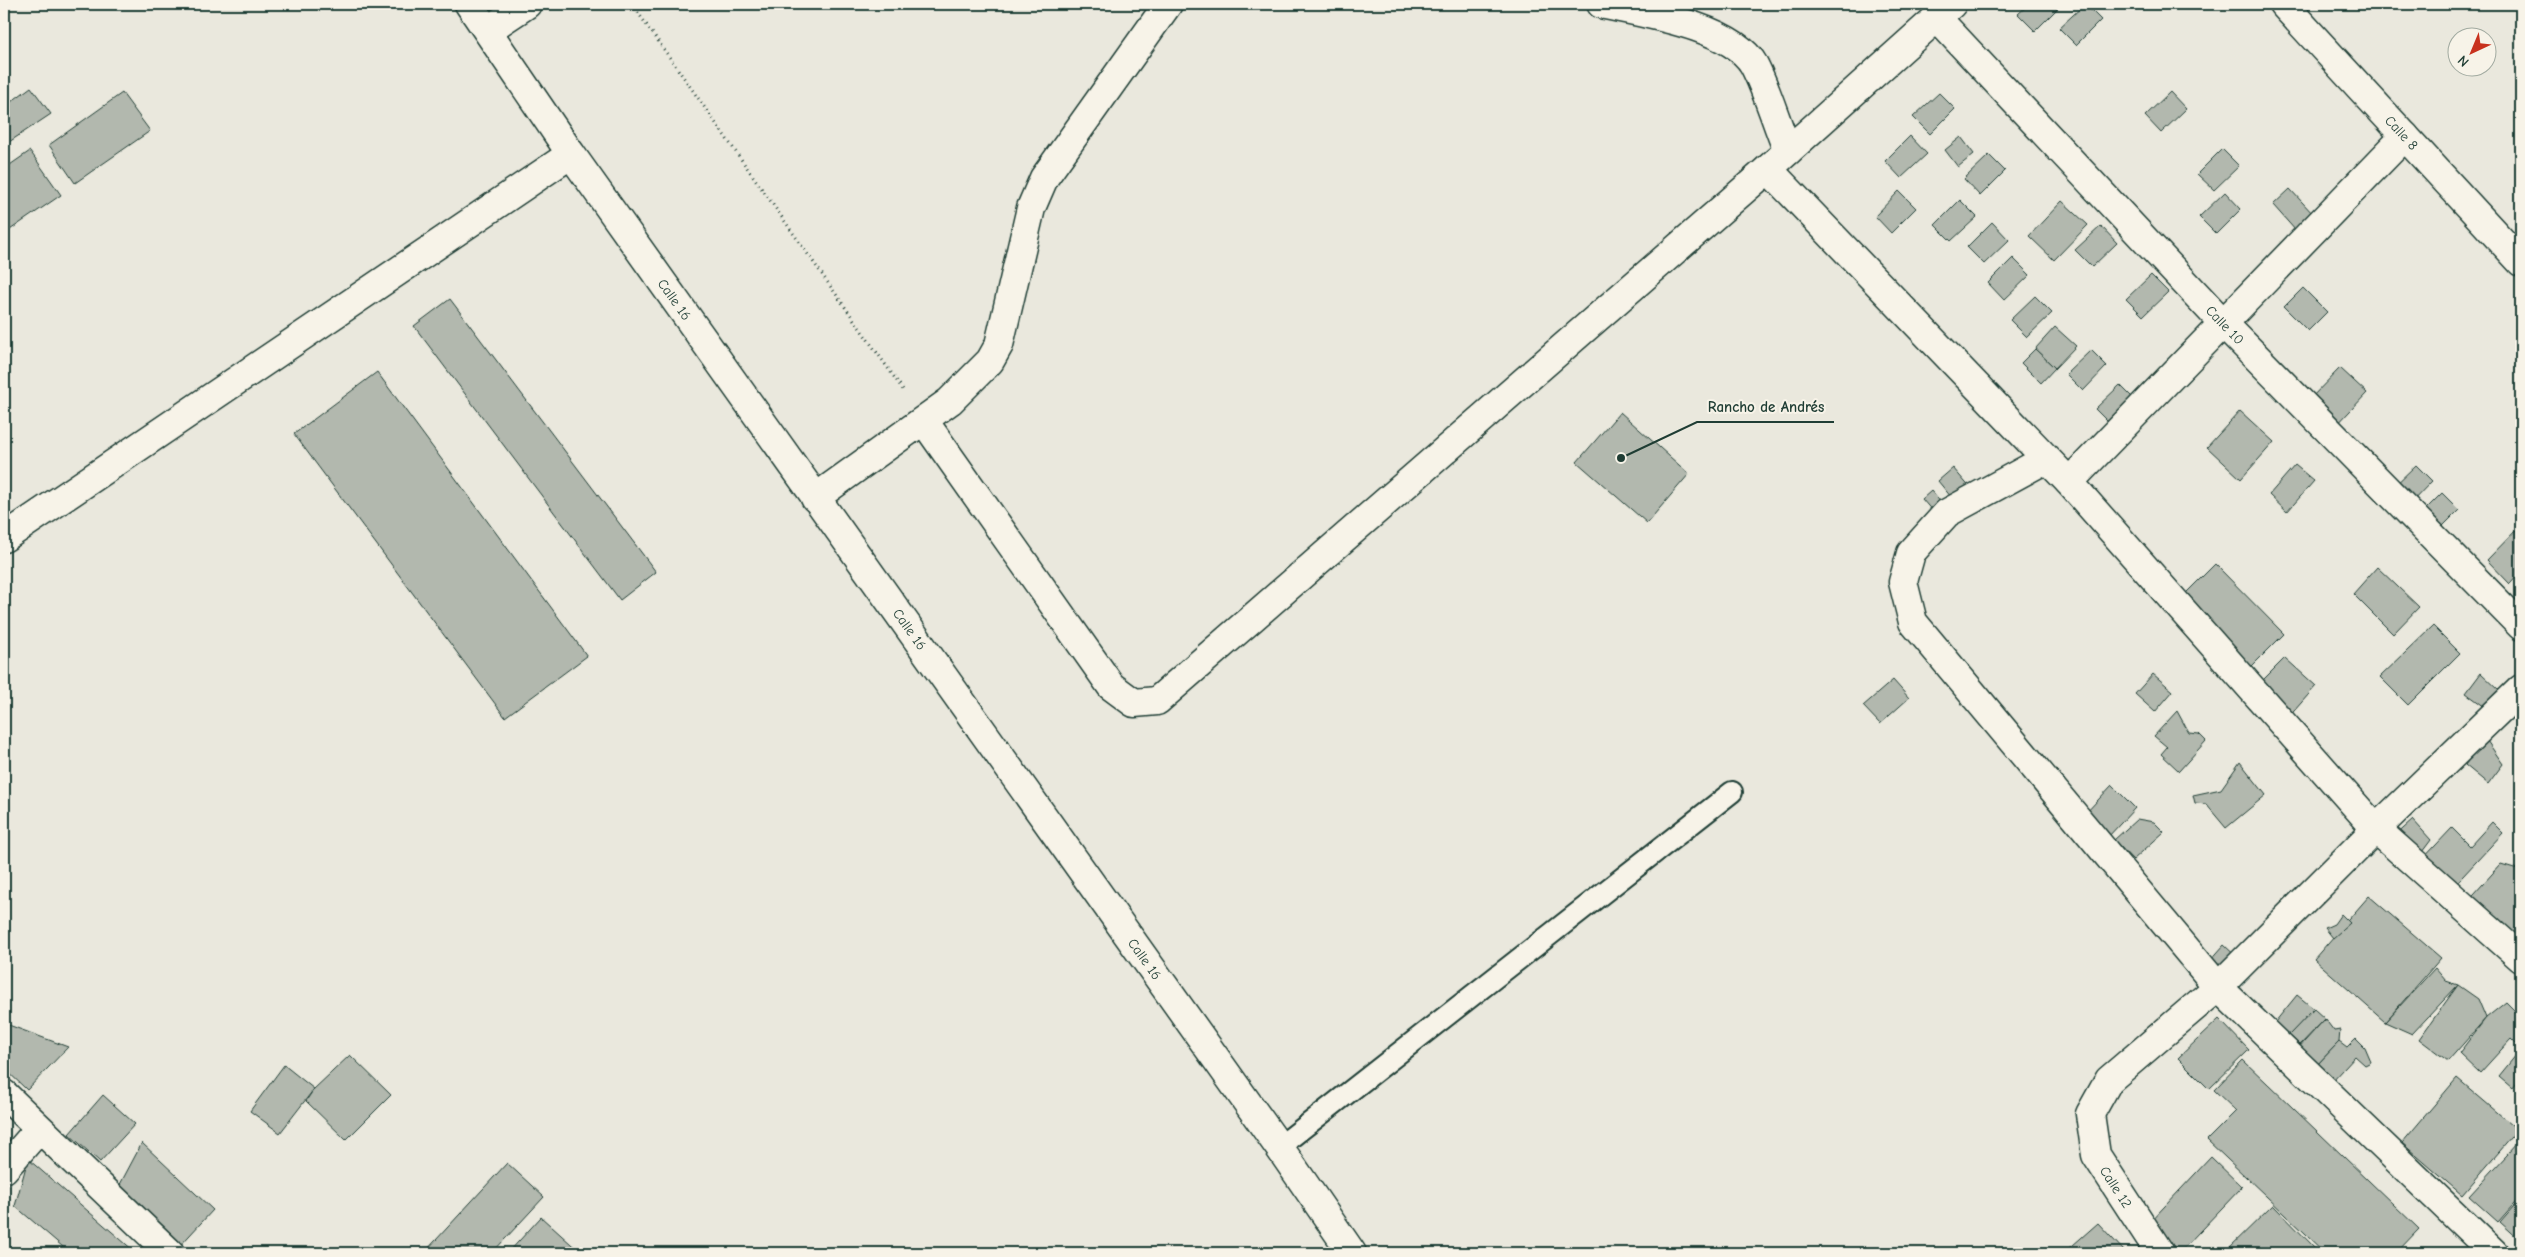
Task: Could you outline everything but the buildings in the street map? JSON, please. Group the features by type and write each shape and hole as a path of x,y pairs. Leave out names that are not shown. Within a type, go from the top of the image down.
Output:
{"main road":[{"name":"Calle 16","path":"469,4 571,154 1279,1147 1352,1253"},
{"path":"488,30 527,4"},
{"path":"815,498 950,401 990,361 999,345 1031,208 1044,178 1168,4"},
{"path":"1601,4 1695,26 1737,47 1753,64 1788,151"},
{"name":"Calle 8","path":"2283,4 2521,262"},
{"path":"914,427 1111,686 1134,703 1158,701 1768,169 1945,11"},
{"name":"Calle 10","path":"1945,11 2223,323 2521,626"},
{"path":"2069,482 2406,136"},
{"path":"4,538 571,154"},
{"path":"1768,169 2069,482 2376,829 2521,958"},
{"path":"2046,459 1947,513 1911,553 1903,582 1913,622 2218,987 2494,1253"},
{"path":"2218,987 2376,829 2521,689"},
{"name":"Calle 12","path":"2160,1253 2096,1155 2090,1114 2109,1080 2218,987"},
{"path":"4,1094 170,1253"},
{"path":"4,1169 40,1129"}],"lane":[{"path":"1279,1147 1732,792"}],"path":[{"path":"632,4 914,427"}],"place":[{"name":"Rancho de Andrés","path":"1621,458"}]}
